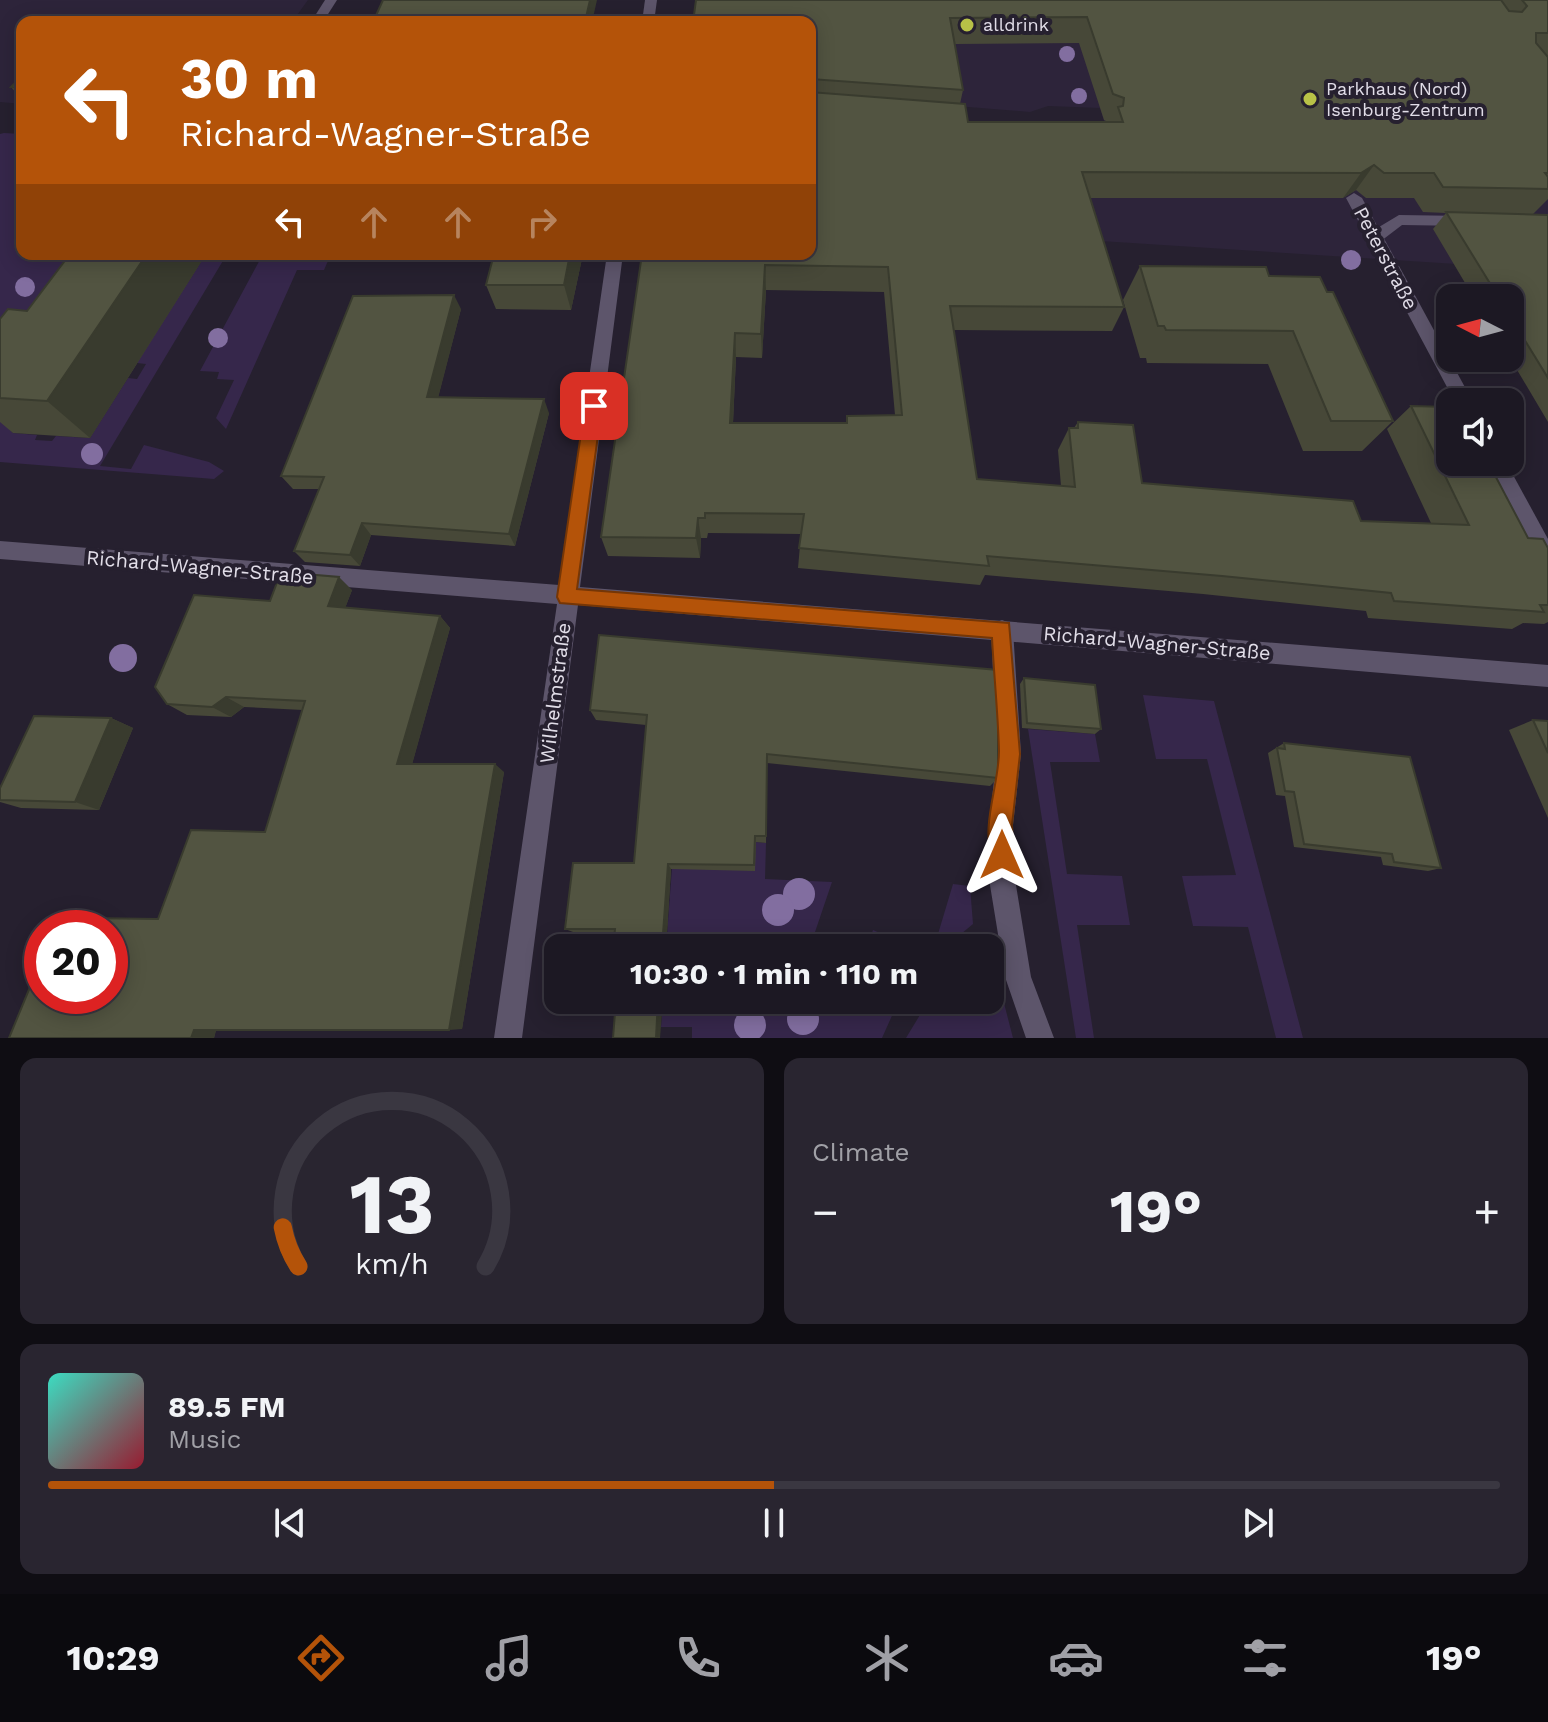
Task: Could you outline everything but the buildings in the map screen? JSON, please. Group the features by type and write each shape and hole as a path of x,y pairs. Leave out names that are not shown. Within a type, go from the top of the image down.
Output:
{"street":[{"name":"Peterstraße","path":"1354,198 1456,388"},
{"path":"1375,237 1399,220 1488,222"},
{"name":"Wilhelmstraße","path":"508,1038 614,260"},
{"path":"1504,476 1548,559"},
{"name":"Richard-Wagner-Straße","path":"0,550 1548,676"},
{"path":"1002,630 1009,754 1001,825 1002,879 1018,977 1040,1038"}],"shaded area":[{"path":"0,0 308,0 296,16 16,16 16,103 0,102"},
{"name":"Parkhaus (Nord) Isenburg-Zentrum","path":"915,0 1548,0 1548,270 1085,240 1080,219 1112,147 1100,108 1048,106 1030,112 931,104"},
{"path":"0,134 16,134 16,260 101,260 0,395"},
{"path":"223,260 100,466 131,469 144,445 209,462 224,471 214,479 0,462 0,420 13,433 37,435 35,440 52,441 56,436 90,438 128,378 137,379 146,364 137,363 201,262"},
{"path":"260,260 328,260 324,270 297,270 226,429 216,418 234,380 217,379 219,372 200,371"},
{"path":"1143,695 1214,701 1303,1038 1276,1038 1248,927 1193,926 1182,876 1236,875 1207,759 1156,759"},
{"path":"1028,729 1095,734 1100,762 1050,762 1067,874 1122,876 1130,925 1077,925 1094,1038 1076,1038"},
{"path":"674,842 754,871 756,842 766,843 765,879 832,882 815,932 819,934 667,934"},
{"path":"953,884 970,886 973,924 961,934 938,934"},
{"path":"1004,1003 1013,1038 906,1038 921,1014 1004,1014"},
{"path":"662,1014 893,1014 882,1038 692,1038 692,1027 661,1027"}],"place":[{"name":"alldrink","path":"967,25"},
{"name":"Parkhaus (Nord) Isenburg-Zentrum","path":"1310,99"}],"route":[{"path":"594,406 567,597 1002,630 1009,754 1001,825 1002,855"}]}
